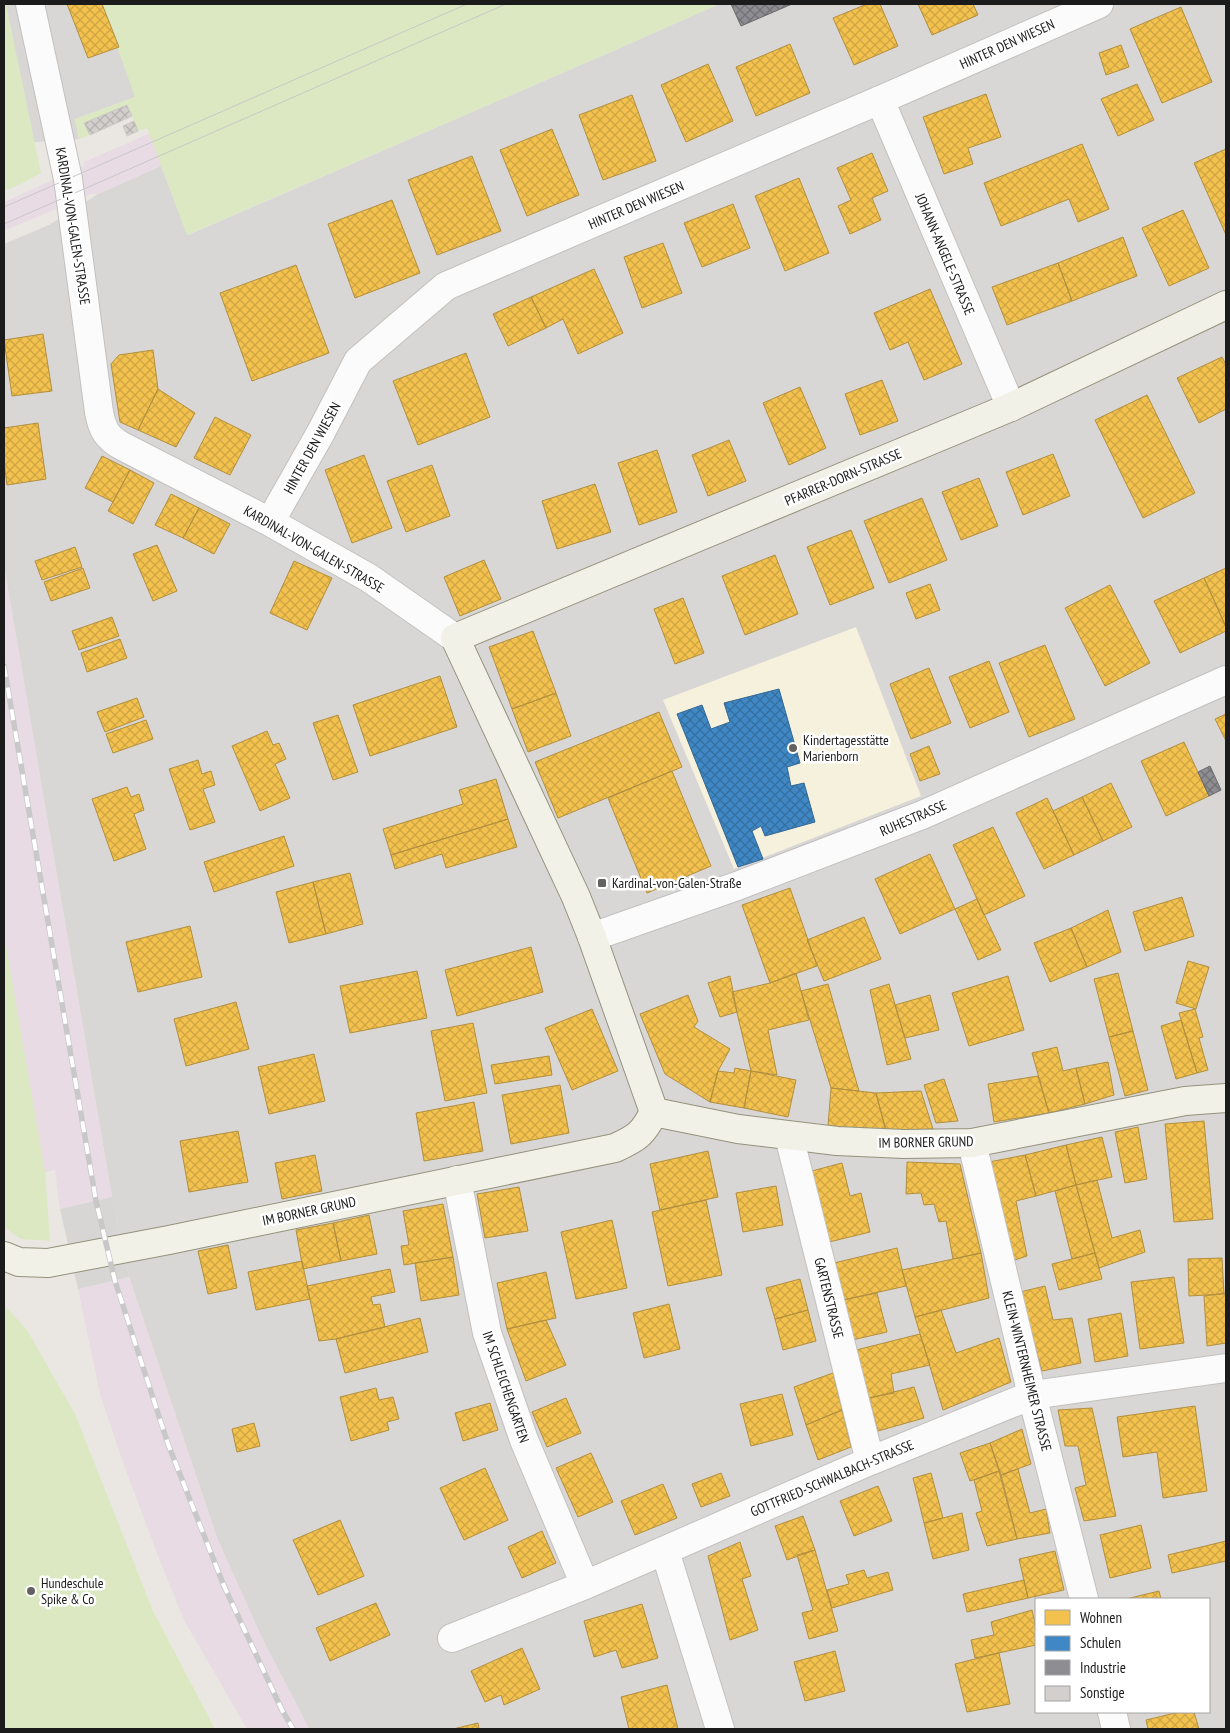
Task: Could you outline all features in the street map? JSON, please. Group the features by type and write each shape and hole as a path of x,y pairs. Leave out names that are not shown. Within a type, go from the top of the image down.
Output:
{"street":[{"name":"KARDINAL-VON-GALEN-STRASSE","path":"30,4 68,179 99,412 104,431 122,446 270,522 369,578 455,638 570,883 592,937 654,1112"},
{"name":"HINTER DEN WIESEN","path":"270,522 320,434 358,361 446,286 1099,4"},
{"name":"JOHANN-ANGELE-STRASSE","path":"880,100 1011,407"},
{"name":"PFARRER-DORN-STRASSE","path":"455,638 1011,407 1226,304"},
{"name":"RUHESTRASSE","path":"592,937 737,886 914,818 1226,680"},
{"name":"IM BORNER GRUND","path":"4,1256 19,1262 48,1263 169,1240 615,1148 633,1140 647,1127 654,1112 738,1129 837,1141 904,1144 972,1143 1185,1101 1226,1098"},
{"name":"GARTENSTRASSE","path":"789,1136 870,1461"},
{"name":"KLEIN-WINTERNHEIMER STRASSE","path":"972,1143 1032,1395 1084,1598"},
{"name":"IM SCHLEICHENGARTEN","path":"457,1180 486,1332 524,1440 585,1585"},
{"name":"GOTTFRIED-SCHWALBACH-STRASSE","path":"452,1638 585,1585 870,1461 1032,1395 1226,1368"},
{"path":"665,1550 720,1729"},
{"path":"1112,1713 1116,1729"}],"shaded area":[{"path":"4,4 102,4 136,97 75,119 79,139 37,142 4,148"},
{"path":"719,4 1226,4 1226,1729 309,1729 261,1636 217,1538 129,1277 112,1197 4,566 4,244 49,225 98,194 161,166 188,235"},
{"path":"437,42 98,194 91,194 4,231 4,202 84,166 84,162 244,92"},
{"path":"4,566 112,1197 60,1209 55,1170 45,1172 4,934"},
{"name":"Kindertagesstätte Marienborn","path":"856,627 921,796 734,869 663,700"},
{"path":"129,1277 217,1538 261,1636 309,1729 247,1729 185,1622 160,1561 100,1394 78,1289"}],"green space":[{"path":"4,4 6,4 41,173 4,191"},
{"path":"102,4 719,4 187,235 147,128 138,131 128,105 85,123 90,135 79,139 75,119 135,97"},
{"path":"4,934 45,1172 50,1241 21,1239 4,1227"},
{"path":"4,1305 27,1330 75,1414 153,1611 215,1729 4,1729"}],"pier":[{"path":"112,1197 129,1277 78,1289 60,1209"}],"building: Wohnen":[{"path":"67,4 102,4 119,47 88,58"},
{"path":"867,4 880,4 898,46 854,65 833,18"},
{"path":"918,4 973,4 978,15 932,35"},
{"path":"1181,7 1212,82 1162,103 1130,29"},
{"path":"790,44 810,93 756,116 736,67"},
{"path":"1121,45 1129,67 1106,75 1099,53"},
{"path":"708,64 733,121 686,142 661,85"},
{"path":"1137,84 1154,120 1118,136 1101,99"},
{"path":"986,94 1001,137 968,148 973,164 944,174 923,117"},
{"path":"632,95 656,161 603,180 579,115"},
{"path":"552,129 579,195 527,216 500,150"},
{"path":"1082,144 1109,209 1078,222 1069,199 1001,226 984,183"},
{"path":"1226,149 1226,235 1194,163"},
{"path":"872,153 888,191 872,198 881,220 850,234 838,206 851,200 837,168"},
{"path":"472,156 501,231 437,255 408,180"},
{"path":"799,178 829,253 785,271 755,196"},
{"path":"392,200 420,273 355,298 328,224"},
{"path":"733,204 750,248 702,267 684,223"},
{"path":"1183,210 1209,268 1169,286 1142,228"},
{"path":"1123,237 1137,276 1072,301 1058,263"},
{"path":"663,243 682,293 642,308 624,257"},
{"path":"1058,263 1072,301 1007,325 992,287"},
{"path":"296,265 329,353 252,381 220,293"},
{"path":"594,269 623,333 578,354 563,319 546,328 531,297"},
{"path":"930,289 962,364 924,380 908,342 890,350 874,313"},
{"path":"531,297 546,328 508,346 493,314"},
{"path":"43,334 52,391 12,396 4,340"},
{"path":"153,350 158,389 138,430 120,422 111,364 119,355"},
{"path":"466,353 490,417 418,445 393,381"},
{"path":"1222,357 1226,365 1226,409 1199,423 1177,378"},
{"path":"882,380 898,421 860,435 845,394"},
{"path":"800,387 826,448 789,465 763,403"},
{"path":"158,389 195,413 176,447 138,430"},
{"path":"1147,395 1195,493 1143,518 1095,420"},
{"path":"215,417 251,435 230,475 194,458"},
{"path":"38,423 46,479 7,485 4,463 4,428"},
{"path":"729,440 746,481 708,496 692,455"},
{"path":"657,450 677,512 639,525 618,463"},
{"path":"1053,454 1070,496 1023,515 1006,472"},
{"path":"364,455 392,528 352,543 325,470"},
{"path":"102,456 130,470 113,502 85,488"},
{"path":"432,465 450,516 406,532 387,481"},
{"path":"130,470 154,483 133,524 108,511"},
{"path":"979,478 998,526 961,540 942,492"},
{"path":"595,484 611,532 557,549 542,501"},
{"path":"171,494 199,508 183,538 155,525"},
{"path":"922,498 947,560 889,583 864,521"},
{"path":"199,508 230,524 214,554 183,538"},
{"path":"851,530 874,588 830,605 807,547"},
{"path":"157,545 177,591 153,601 133,554"},
{"path":"75,547 82,567 42,580 35,561"},
{"path":"775,555 798,614 745,635 722,576"},
{"path":"484,560 501,599 460,616 444,577"},
{"path":"294,561 332,578 307,630 270,613"},
{"path":"83,568 90,588 51,601 44,582"},
{"path":"1226,568 1226,627 1204,578"},
{"path":"1204,578 1226,627 1226,631 1180,653 1154,601"},
{"path":"930,584 940,610 916,619 906,593"},
{"path":"1110,585 1150,663 1105,686 1065,608"},
{"path":"683,598 704,653 675,664 654,609"},
{"path":"112,617 119,636 79,650 72,631"},
{"path":"533,631 556,693 512,709 489,647"},
{"path":"120,639 127,658 87,672 81,653"},
{"path":"1045,645 1075,719 1029,737 999,663"},
{"path":"989,661 1009,712 970,728 949,677"},
{"path":"929,668 951,723 911,739 890,684"},
{"path":"440,676 457,727 370,756 353,705"},
{"path":"556,693 571,736 528,752 512,709"},
{"path":"137,698 144,717 105,732 97,712"},
{"path":"659,712 682,767 558,818 535,762"},
{"path":"1226,714 1226,741 1215,719"},
{"path":"338,715 358,772 333,780 313,723"},
{"path":"146,720 153,739 113,753 106,734"},
{"path":"267,731 273,745 279,743 286,759 275,764 290,798 260,811 232,746"},
{"path":"1184,742 1209,796 1166,816 1141,761"},
{"path":"929,746 940,774 920,781 910,754"},
{"path":"198,760 202,774 211,771 215,785 203,789 215,822 190,830 169,769"},
{"path":"672,771 711,866 647,893 608,798"},
{"path":"496,779 508,819 391,855 383,829 463,804 459,790"},
{"path":"1111,783 1132,827 1103,841 1082,797"},
{"path":"127,787 131,797 139,794 144,810 134,814 146,849 114,861 92,799"},
{"path":"1082,797 1103,841 1074,855 1053,811"},
{"path":"1047,798 1074,855 1044,869 1016,813"},
{"path":"508,819 517,847 446,868 442,854 395,869 391,855"},
{"path":"993,827 1025,896 984,915 953,845"},
{"path":"284,836 294,866 214,892 204,862"},
{"path":"930,854 955,909 900,934 875,879"},
{"path":"350,873 363,924 326,934 313,882"},
{"path":"313,882 326,934 289,943 276,892"},
{"path":"790,888 817,966 770,983 742,905"},
{"path":"1182,897 1194,936 1145,951 1133,912"},
{"path":"977,899 1001,950 978,960 955,909"},
{"path":"1108,910 1121,952 1087,967 1071,928"},
{"path":"864,917 881,959 824,981 807,940"},
{"path":"190,926 202,977 138,992 126,942"},
{"path":"1071,928 1087,967 1050,982 1034,943"},
{"path":"531,947 543,992 457,1016 445,970"},
{"path":"1188,961 1209,967 1196,1009 1176,1003"},
{"path":"417,971 427,1018 350,1033 340,986"},
{"path":"796,973 809,1020 768,1030 777,1075 751,1071 732,992 770,983"},
{"path":"1118,973 1133,1031 1109,1037 1094,979"},
{"path":"730,976 737,1012 720,1017 708,983"},
{"path":"1008,976 1024,1030 969,1046 952,993"},
{"path":"828,984 859,1091 831,1088 801,991"},
{"path":"889,984 911,1059 887,1065 870,990"},
{"path":"688,995 698,1021 694,1027 730,1049 718,1071 710,1102 665,1074 640,1014"},
{"path":"930,995 939,1030 905,1038 895,1005"},
{"path":"236,1002 249,1049 186,1066 174,1019"},
{"path":"592,1009 618,1071 572,1090 545,1028"},
{"path":"1195,1009 1203,1037 1199,1038 1208,1070 1197,1073 1179,1013"},
{"path":"1181,1020 1197,1073 1176,1079 1161,1026"},
{"path":"473,1023 487,1093 445,1101 431,1031"},
{"path":"1133,1031 1148,1090 1125,1096 1109,1037"},
{"path":"1057,1047 1063,1071 1076,1068 1085,1104 1049,1113 1032,1053"},
{"path":"314,1054 325,1101 269,1114 258,1067"},
{"path":"549,1056 552,1075 495,1084 491,1065"},
{"path":"1108,1062 1114,1095 1085,1104 1076,1068"},
{"path":"735,1068 751,1071 744,1108 710,1102 718,1071 734,1073"},
{"path":"751,1071 796,1080 788,1117 744,1108"},
{"path":"1038,1076 1049,1113 994,1122 988,1084"},
{"path":"944,1079 958,1121 936,1123 924,1085"},
{"path":"560,1085 569,1133 511,1144 502,1095"},
{"path":"831,1088 876,1093 886,1131 828,1126"},
{"path":"921,1091 933,1129 886,1131 876,1093"},
{"path":"474,1102 483,1151 424,1161 416,1113"},
{"path":"1204,1121 1213,1219 1174,1222 1165,1124"},
{"path":"1138,1127 1147,1179 1125,1183 1115,1132"},
{"path":"238,1131 248,1182 189,1192 180,1141"},
{"path":"1102,1137 1112,1177 1076,1185 1066,1145"},
{"path":"1066,1145 1076,1185 1036,1196 1025,1155"},
{"path":"708,1151 718,1197 660,1210 650,1164"},
{"path":"315,1155 322,1191 282,1199 275,1163"},
{"path":"1025,1155 1036,1196 1016,1201 1027,1256 1012,1261 989,1162"},
{"path":"907,1162 960,1164 981,1253 953,1259 946,1221 939,1222 934,1204 924,1205 921,1193 906,1194"},
{"path":"842,1163 850,1196 861,1193 870,1232 825,1243 808,1172"},
{"path":"1097,1180 1112,1238 1140,1230 1145,1252 1099,1268 1076,1185"},
{"path":"1076,1185 1095,1253 1072,1259 1055,1191"},
{"path":"776,1186 783,1225 743,1232 736,1193"},
{"path":"519,1187 528,1231 485,1238 477,1194"},
{"path":"706,1200 722,1275 668,1286 652,1212"},
{"path":"443,1204 453,1257 404,1265 401,1246 409,1245 403,1211"},
{"path":"369,1215 377,1254 341,1261 333,1223"},
{"path":"612,1220 627,1288 576,1299 561,1232"},
{"path":"333,1223 341,1261 303,1269 296,1230"},
{"path":"228,1245 237,1288 208,1294 198,1251"},
{"path":"897,1248 906,1286 843,1300 834,1263"},
{"path":"981,1253 989,1298 915,1317 902,1270"},
{"path":"1095,1253 1102,1279 1059,1290 1052,1264"},
{"path":"453,1257 459,1295 421,1301 415,1263"},
{"path":"1222,1258 1224,1294 1189,1296 1188,1259"},
{"path":"302,1261 310,1299 256,1310 248,1272"},
{"path":"390,1269 395,1292 371,1297 373,1305 380,1304 385,1327 336,1339 319,1341 307,1286"},
{"path":"546,1272 556,1318 507,1329 497,1283"},
{"path":"1174,1277 1184,1343 1140,1349 1131,1282"},
{"path":"800,1279 808,1310 775,1319 766,1288"},
{"path":"1045,1286 1053,1320 1072,1318 1081,1363 1042,1371 1020,1292"},
{"path":"877,1293 887,1332 852,1340 843,1300"},
{"path":"1226,1293 1226,1343 1207,1346 1204,1296"},
{"path":"669,1304 680,1349 644,1358 633,1313"},
{"path":"808,1310 816,1341 783,1350 775,1319"},
{"path":"941,1310 956,1353 999,1338 1011,1382 943,1410 915,1317"},
{"path":"1121,1313 1128,1356 1095,1362 1088,1319"},
{"path":"420,1318 428,1352 345,1373 336,1339"},
{"path":"546,1320 566,1365 526,1381 507,1329"},
{"path":"920,1334 930,1365 891,1374 894,1393 869,1398 856,1350"},
{"path":"833,1373 842,1410 806,1425 794,1387"},
{"path":"914,1387 924,1418 878,1431 869,1398"},
{"path":"376,1388 379,1400 393,1397 399,1419 387,1422 389,1430 351,1441 340,1397"},
{"path":"782,1394 793,1435 751,1446 740,1404"},
{"path":"566,1398 581,1433 547,1447 532,1412"},
{"path":"490,1403 498,1430 463,1441 455,1413"},
{"path":"1195,1406 1207,1491 1163,1498 1157,1452 1123,1457 1117,1417"},
{"path":"1092,1408 1116,1516 1084,1521 1075,1488 1086,1485 1078,1446 1065,1446 1058,1410"},
{"path":"842,1410 851,1447 818,1460 806,1425"},
{"path":"254,1423 260,1446 237,1452 232,1429"},
{"path":"1022,1429 1031,1464 1001,1475 990,1443"},
{"path":"990,1443 999,1471 970,1481 960,1453"},
{"path":"591,1453 613,1502 578,1517 556,1468"},
{"path":"485,1468 508,1520 464,1540 440,1488"},
{"path":"1018,1469 1030,1513 1046,1509 1050,1533 1017,1539 1001,1475"},
{"path":"999,1471 1017,1539 987,1546 976,1513 982,1511 974,1480"},
{"path":"721,1473 730,1496 701,1507 692,1484"},
{"path":"931,1473 943,1518 924,1523 913,1478"},
{"path":"663,1484 677,1518 635,1535 621,1501"},
{"path":"878,1486 892,1521 854,1536 840,1501"},
{"path":"962,1513 969,1550 933,1559 924,1523"},
{"path":"803,1516 815,1550 787,1560 775,1526"},
{"path":"340,1520 364,1576 318,1595 293,1540"},
{"path":"1141,1525 1151,1568 1110,1578 1100,1535"},
{"path":"542,1531 556,1563 522,1578 508,1547"},
{"path":"1226,1541 1226,1561 1172,1573 1168,1555"},
{"path":"740,1542 751,1576 742,1579 758,1630 730,1640 708,1556"},
{"path":"815,1550 838,1631 809,1639 802,1613 813,1610 797,1555"},
{"path":"1055,1551 1064,1590 1028,1598 1019,1559"},
{"path":"864,1570 867,1578 888,1572 893,1590 832,1608 827,1590 849,1584 846,1575"},
{"path":"1024,1580 1028,1598 967,1612 963,1594"},
{"path":"1159,1591 1161,1598 1130,1598"},
{"path":"376,1603 390,1635 330,1661 316,1628"},
{"path":"642,1604 658,1658 622,1668 616,1650 594,1657 584,1621"},
{"path":"1032,1610 1035,1624 1035,1645 975,1658 971,1640 994,1635 991,1622"},
{"path":"522,1648 540,1689 504,1705 501,1695 485,1702 471,1671"},
{"path":"835,1651 845,1691 805,1701 794,1662"},
{"path":"999,1653 1010,1704 967,1712 955,1664"},
{"path":"667,1685 678,1729 629,1729 621,1697"},
{"path":"1175,1713 1194,1713 1199,1729 1148,1729 1146,1720"},
{"path":"478,1723 479,1729 453,1729"}],"building: Schulen":[{"path":"779,689 800,763 787,767 791,786 804,783 815,822 765,836 761,826 752,831 763,859 738,867 677,714 702,705 711,729 730,722 724,703"}],"building: Industrie":[{"path":"731,4 792,4 741,26"},
{"path":"1210,766 1221,790 1209,796 1198,772"}],"building: Sonstige":[{"path":"127,105 132,116 90,135 84,123"},
{"path":"134,121 138,131 127,136 123,126"}],"tram line":[{"path":"4,207 467,4"},
{"path":"4,224 506,4"}],"railway":[{"path":"4,666 96,1201 115,1281 168,1444 224,1586 282,1710 293,1729"}],"place":[{"name":"Kindertagesstätte Marienborn","path":"793,748"},
{"name":"Kardinal-von-Galen-Straße","path":"602,883"},
{"name":"Hundeschule Spike & Co","path":"31,1591"}]}
